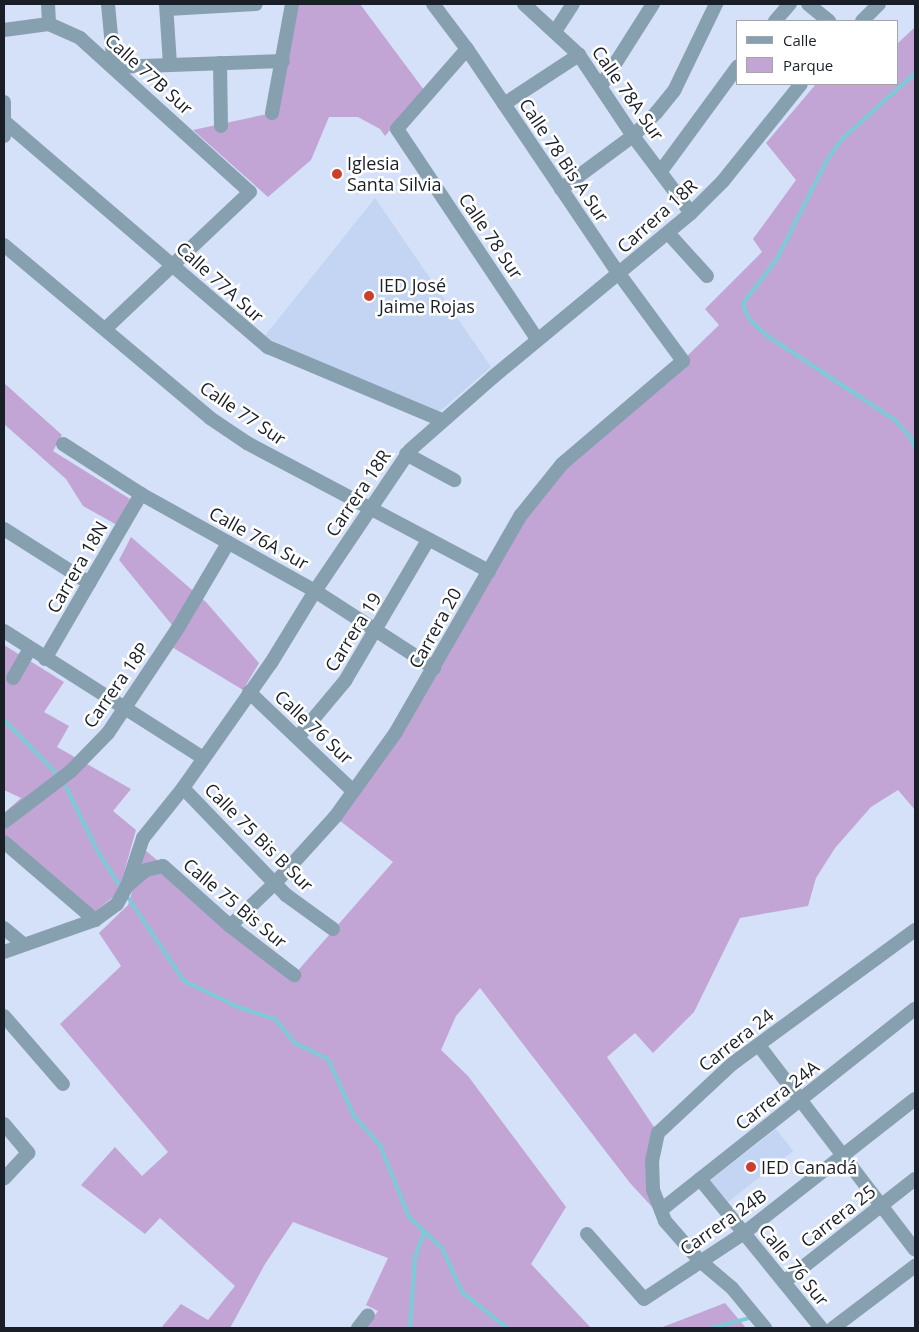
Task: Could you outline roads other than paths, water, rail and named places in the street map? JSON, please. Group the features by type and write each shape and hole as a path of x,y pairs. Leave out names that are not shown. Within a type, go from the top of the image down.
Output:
{"street":[{"path":"4,30 50,24 48,4"},
{"path":"108,4 114,67 283,61"},
{"path":"170,65 166,6 256,4"},
{"path":"272,113 292,4"},
{"name":"Calle 78 Bis A Sur","path":"432,4 467,49 619,274 682,361"},
{"name":"Calle 78A Sur","path":"524,4 556,30 579,55 633,136 661,171 690,213"},
{"path":"556,30 573,4"},
{"path":"601,86 653,4"},
{"path":"561,189 633,136 674,91 716,4"},
{"path":"776,20 790,4"},
{"path":"808,4 828,20"},
{"path":"863,20 879,4"},
{"name":"Calle 77B Sur","path":"50,24 80,38 250,192 174,265"},
{"name":"Calle 78 Sur","path":"467,49 397,130 537,339"},
{"path":"504,104 579,55"},
{"path":"220,63 221,126"},
{"path":"661,171 736,69"},
{"name":"Carrera 18R","path":"4,952 95,920 117,904 127,886 143,838 183,788 280,650 315,591 406,454 442,420 537,339 619,274 690,213 722,181 800,85"},
{"path":"4,102 4,136"},
{"name":"Calle 77A Sur","path":"4,121 174,265 246,332 268,347 442,420"},
{"path":"668,233 707,276"},
{"name":"Calle 77 Sur","path":"4,245 218,423 247,443 369,510 488,570"},
{"path":"104,329 174,265"},
{"name":"Carrera 20","path":"230,926 276,882 335,817 352,790 396,732 521,515 562,464 682,361"},
{"name":"Calle 76A Sur","path":"63,444 141,494 315,591 434,668"},
{"path":"406,454 454,480"},
{"name":"Carrera 18N","path":"45,659 141,494"},
{"path":"4,529 89,583"},
{"name":"Carrera 19","path":"299,736 345,681 376,632 428,540"},
{"name":"Carrera 18P","path":"4,822 71,771 124,710 228,543"},
{"path":"4,631 124,710 203,758"},
{"path":"13,678 30,649"},
{"name":"Calle 76 Sur","path":"249,692 299,736 352,790"},
{"name":"Calle 75 Bis B Sur","path":"183,788 276,882 286,895 333,929"},
{"path":"4,842 95,920"},
{"name":"Calle 75 Bis Sur","path":"127,886 146,870 163,866 230,926 294,975"},
{"path":"4,928 23,944"},
{"name":"Carrera 24","path":"663,1215 653,1189 652,1162 658,1133 732,1064 760,1047 811,1006 914,933"},
{"name":"Carrera 24A","path":"663,1215 700,1179 915,1009"},
{"path":"4,1016 63,1084"},
{"path":"760,1047 915,1250"},
{"name":"Carrera 24B","path":"587,1234 644,1299 744,1233 915,1100"},
{"path":"4,1124 28,1153 4,1179"},
{"name":"Calle 76 Sur","path":"700,1179 821,1328"},
{"name":"Carrera 25","path":"784,1282 915,1179"},
{"path":"663,1215 700,1261 732,1288 765,1328"},
{"path":"833,1328 915,1266"},
{"path":"358,1328 368,1314"}],"waterway":[{"path":"915,73 842,139 828,158 777,259 744,302 744,309 751,321 766,335 895,420 911,438 915,448"},
{"path":"4,720 58,775"},
{"path":"66,787 97,850 119,885"},
{"path":"129,899 184,981 238,1007 275,1019 295,1043 328,1059 354,1116 380,1145 409,1217 442,1248 462,1292 507,1328"},
{"path":"410,1328 415,1257 424,1232"},
{"path":"712,1328 749,1318"}],"place":[{"name":"Iglesia Santa Silvia","path":"337,174"},
{"name":"IED José Jaime Rojas","path":"369,296"},
{"name":"IED Canadá","path":"751,1167"}]}
